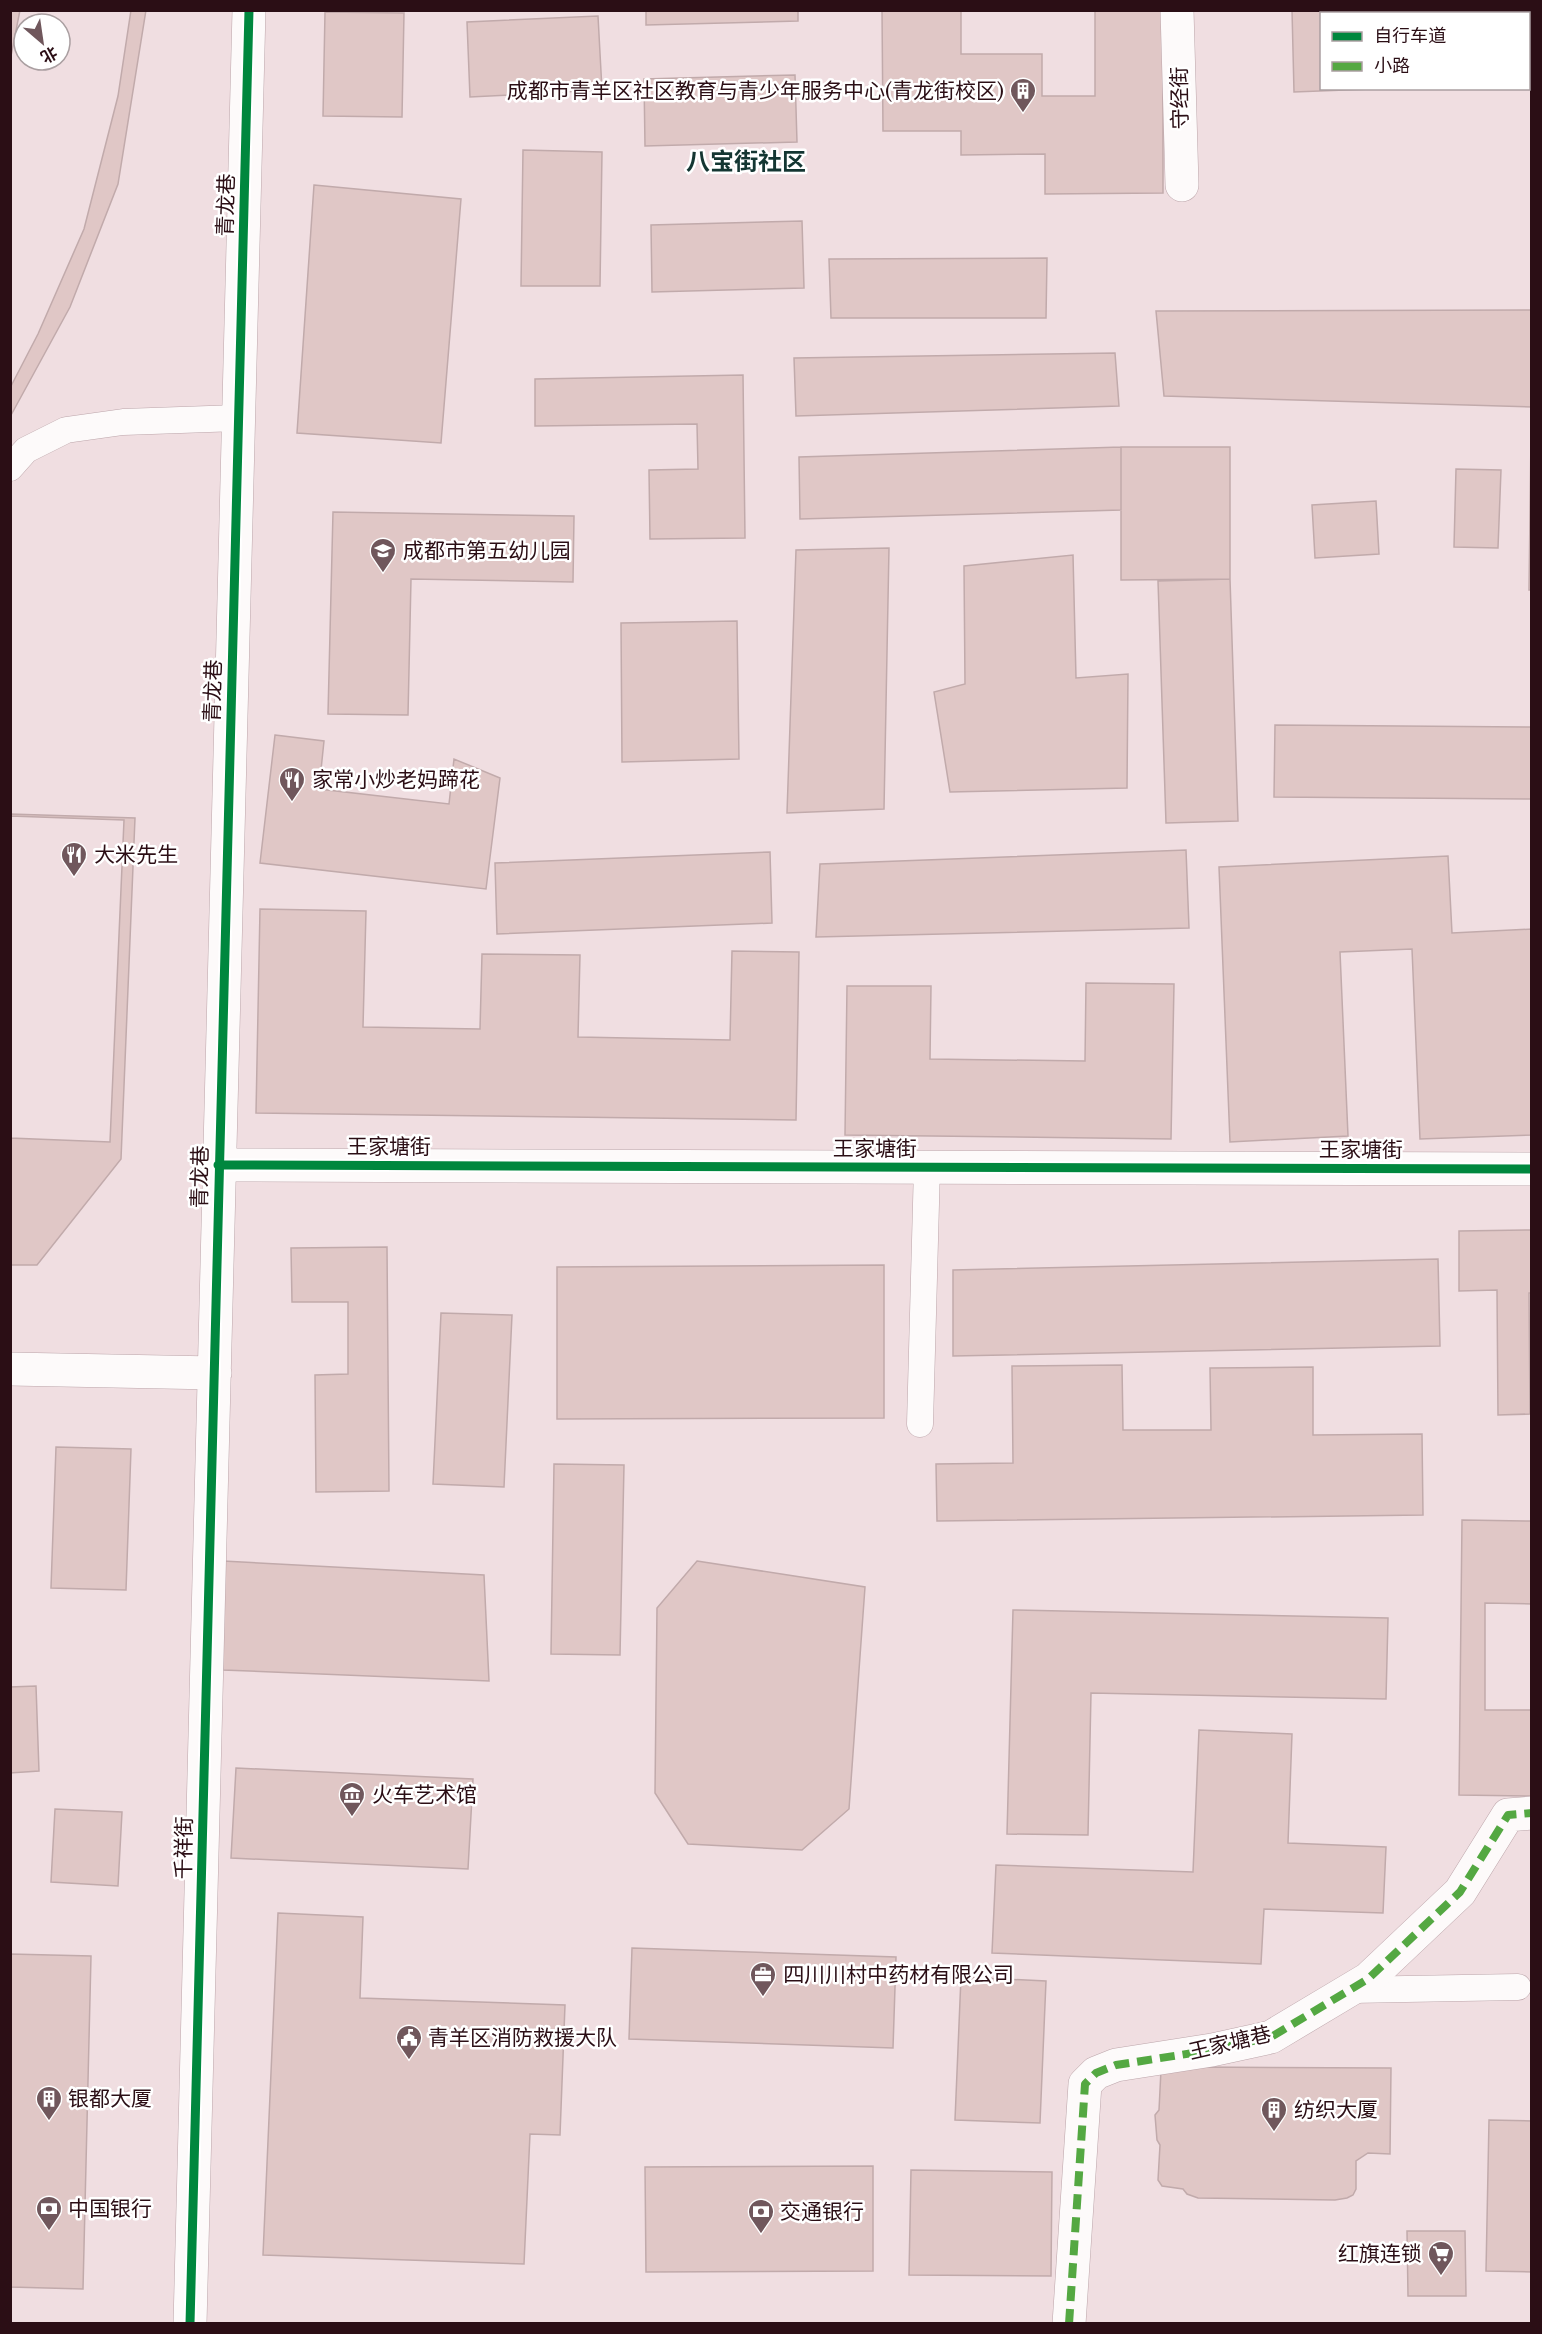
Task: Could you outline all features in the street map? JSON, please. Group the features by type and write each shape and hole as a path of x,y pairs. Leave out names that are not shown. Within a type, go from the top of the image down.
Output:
{"street":[{"name":"青龙巷","path":"215,1373 218,1165 249,10"},
{"name":"守经街","path":"1177,10 1182,185"},
{"name":"王家塘街","path":"218,1165 1532,1169"},
{"path":"10,1369 215,1373"},
{"name":"千祥街","path":"190,2324 215,1373"},
{"name":"王家塘巷","path":"1069,2324 1085,2084 1096,2073 1116,2065 1212,2050 1271,2037 1350,1990 1368,1979 1460,1892 1508,1815 1532,1813"}],"lane":[{"path":"10,468 26,450 66,430 123,422 238,418"},
{"path":"920,1424 927,1167"},
{"path":"1350,1990 1518,1987"}],"building":[{"path":"10,10 146,10 118,184 70,307 10,417"},
{"path":"20,10 131,10 118,96 84,229 38,334 10,388 10,61 12,51 12,72 72,72 72,12 20,12"},
{"path":"646,10 798,10 798,21 646,25"},
{"name":"成都市青羊区社区教育与青少年服务中心(青龙街校区)","path":"882,10 961,10 961,54 1042,54 1042,96 1095,96 1095,10 1163,10 1163,193 1045,194 1045,154 961,155 961,131 883,131"},
{"path":"1292,10 1532,10 1532,84 1530,84 1530,12 1320,12 1320,90 1346,90 1294,92"},
{"path":"325,12 404,13 402,117 323,116"},
{"path":"598,16 602,90 470,97 467,22"},
{"path":"795,75 797,142 645,146 644,79"},
{"path":"523,150 602,152 600,286 521,286"},
{"path":"314,185 461,199 441,443 297,433"},
{"path":"802,221 804,288 652,292 651,225"},
{"path":"1047,258 1046,318 831,318 829,259"},
{"path":"1532,310 1532,407 1164,396 1156,311"},
{"path":"1115,353 1119,406 796,416 794,358"},
{"path":"743,375 745,538 650,539 649,470 698,469 697,424 535,426 535,379"},
{"path":"1531,436 1532,590 1529,590"},
{"path":"1121,447 1230,447 1230,579 1121,580"},
{"path":"1121,447 1121,510 800,519 799,457"},
{"path":"1456,469 1501,470 1498,548 1454,547"},
{"path":"1376,501 1379,554 1315,558 1312,505"},
{"path":"333,512 574,516 573,582 411,579 408,715 328,714"},
{"path":"889,548 884,809 787,813 796,550"},
{"path":"1073,555 1076,678 1128,674 1127,788 950,792 934,692 965,684 964,566"},
{"path":"1230,579 1238,821 1166,823 1158,581"},
{"path":"737,621 739,759 622,762 621,623"},
{"path":"1275,725 1532,727 1532,799 1274,797"},
{"path":"275,735 324,741 319,789 449,804 454,759 500,778 486,889 260,863"},
{"path":"10,814 135,818 121,1159 37,1265 10,1265"},
{"path":"10,816 124,820 110,1142 10,1138"},
{"path":"1186,850 1189,928 816,937 820,864"},
{"path":"770,852 772,923 497,934 495,863"},
{"path":"1448,856 1452,933 1532,929 1532,1135 1420,1139 1412,949 1340,952 1348,1136 1230,1142 1219,867"},
{"path":"260,909 366,911 363,1027 480,1029 482,954 580,955 578,1037 730,1040 732,951 799,952 796,1120 256,1113"},
{"path":"1086,983 1174,984 1171,1139 845,1135 847,986 931,986 930,1059 1085,1061"},
{"path":"1532,1230 1532,1293 1529,1293 1530,1414 1498,1415 1497,1290 1459,1291 1459,1231"},
{"path":"387,1247 389,1491 316,1492 315,1375 348,1374 348,1302 292,1302 291,1248"},
{"path":"1438,1259 1440,1346 953,1356 953,1270"},
{"path":"884,1265 884,1418 557,1419 557,1267"},
{"path":"441,1313 512,1315 504,1487 433,1484"},
{"path":"1122,1365 1123,1430 1211,1430 1210,1368 1313,1367 1313,1435 1422,1434 1423,1515 937,1521 936,1464 1013,1463 1012,1366"},
{"path":"56,1447 131,1449 126,1590 51,1588"},
{"path":"554,1464 624,1465 620,1655 551,1654"},
{"path":"1462,1520 1532,1521 1532,1604 1485,1603 1485,1710 1532,1710 1532,1796 1459,1795"},
{"path":"223,1561 484,1575 489,1681 223,1670"},
{"path":"697,1561 865,1587 849,1809 802,1850 688,1844 655,1793 657,1608"},
{"path":"1013,1610 1388,1618 1386,1699 1091,1693 1088,1835 1007,1834"},
{"path":"36,1686 39,1771 10,1773 10,1687"},
{"path":"1199,1730 1292,1734 1288,1843 1386,1847 1383,1913 1264,1909 1261,1964 992,1953 996,1865 1193,1872"},
{"name":"火车艺术馆","path":"236,1768 473,1779 468,1869 231,1858"},
{"path":"55,1809 122,1812 118,1886 51,1882"},
{"path":"278,1913 363,1917 360,1998 565,2005 560,2135 530,2134 524,2264 263,2255"},
{"name":"四川川村中药材有限公司","path":"632,1948 896,1957 893,2048 629,2039"},
{"name":"银都大厦","path":"10,1954 91,1956 83,2289 10,2287"},
{"path":"961,1977 1046,1981 1040,2123 955,2120"},
{"name":"纺织大厦","path":"1195,2067 1391,2068 1390,2154 1368,2153 1356,2161 1356,2189 1353,2195 1335,2200 1198,2198 1187,2194 1183,2189 1162,2186 1158,2180 1160,2145 1157,2140 1155,2115 1159,2110 1161,2070"},
{"path":"1489,2120 1532,2121 1532,2272 1486,2271"},
{"path":"873,2166 873,2271 646,2272 645,2167"},
{"path":"911,2170 1052,2172 1051,2276 909,2275"},
{"path":"1407,2231 1465,2231 1466,2296 1408,2296"}],"marked path":[{"path":"1069,2324 1085,2084 1096,2073 1116,2065 1212,2050 1271,2037 1368,1979 1460,1892 1508,1815 1532,1813"}],"cycle path":[{"path":"190,2324 249,10"},
{"path":"218,1165 1532,1169"}],"place":[{"name":"成都市青羊区社区教育与青少年服务中心(青龙街校区)","path":"1023,114"},
{"name":"成都市第五幼儿园","path":"383,574"},
{"name":"家常小炒老妈蹄花","path":"292,803"},
{"name":"大米先生","path":"74,878"},
{"name":"火车艺术馆","path":"352,1818"},
{"name":"四川川村中药材有限公司","path":"763,1998"},
{"name":"青羊区消防救援大队","path":"409,2061"},
{"name":"银都大厦","path":"49,2122"},
{"name":"纺织大厦","path":"1274,2133"},
{"name":"中国银行","path":"49,2232"},
{"name":"交通银行","path":"761,2235"},
{"name":"红旗连锁","path":"1441,2277"}],"district":[{"name":"八宝街社区","path":"746,161"}]}
